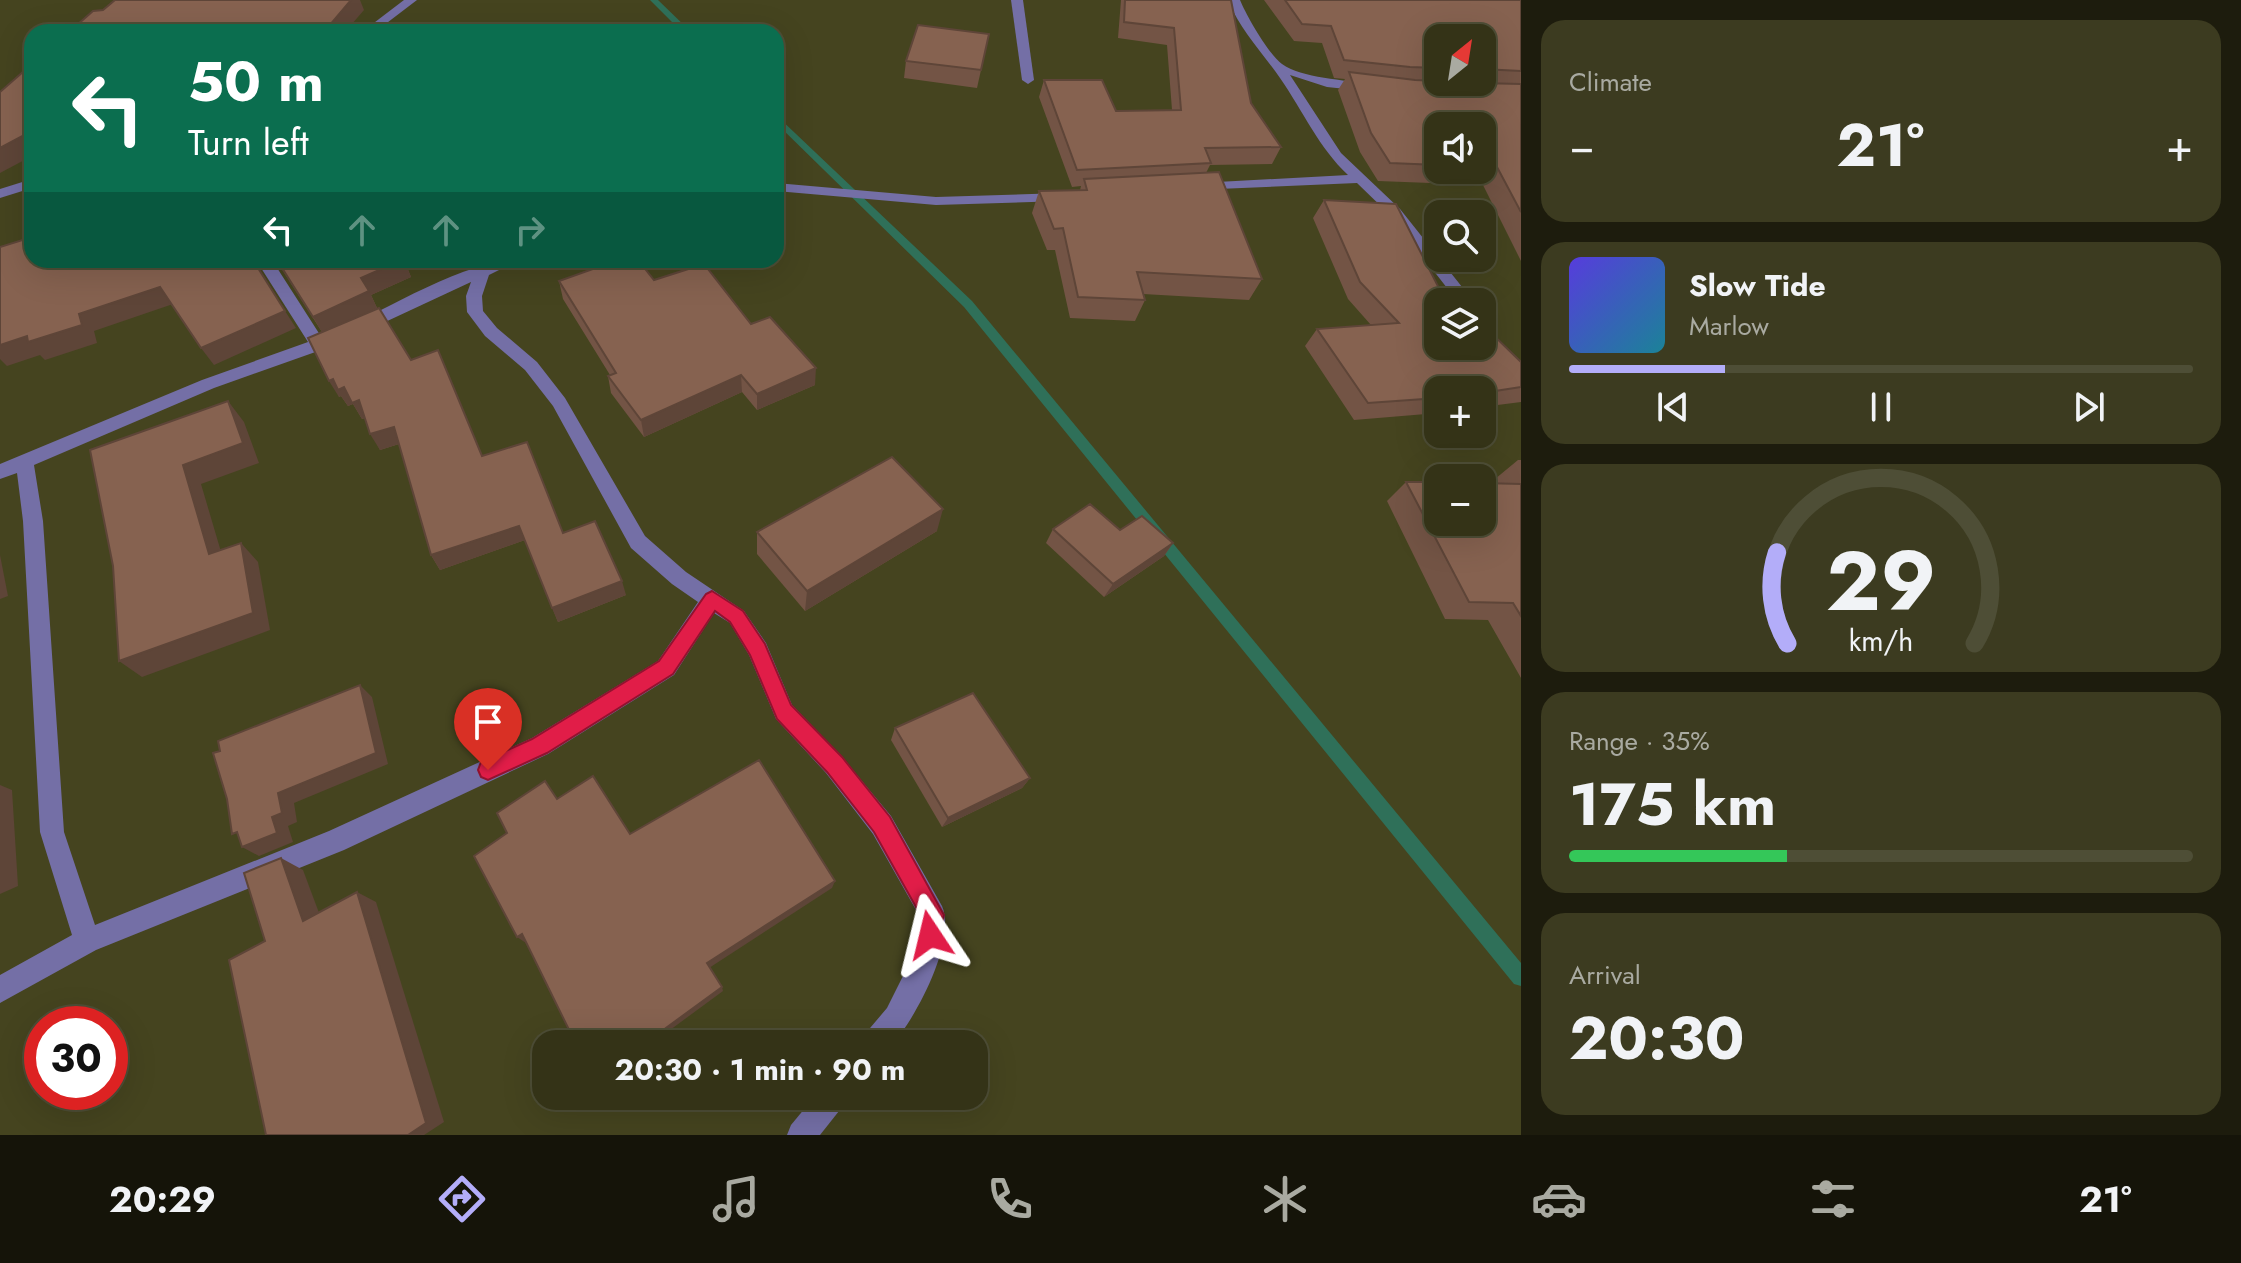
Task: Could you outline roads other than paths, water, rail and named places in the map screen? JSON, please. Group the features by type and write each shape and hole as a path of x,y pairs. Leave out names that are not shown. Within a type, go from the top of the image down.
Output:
{"street":[{"path":"379,24 411,0"},
{"path":"1017,0 1028,80"},
{"path":"1234,0 1241,18 1294,90 1336,156 1395,212 1455,288"},
{"path":"1278,67 1327,83 1374,88"},
{"path":"1294,90 1327,83"},
{"path":"1188,187 1358,179"},
{"path":"0,194 24,186"},
{"path":"784,187 936,201 1071,196"},
{"path":"269,268 318,345"},
{"path":"0,472 208,384 318,345 492,268"},
{"path":"482,272 474,296 475,312 491,332 531,366 559,402 638,542 679,578 737,617 758,650 784,712 834,765 882,825 933,915 927,956 897,1018 887,1030"},
{"path":"25,463 33,521 52,832 87,941"},
{"path":"0,990 87,941 335,841 540,746 666,668 712,599"},
{"path":"801,1135 822,1110"}],"waterway":[{"path":"654,0 679,24"},
{"path":"784,126 968,304 1521,977"}]}
